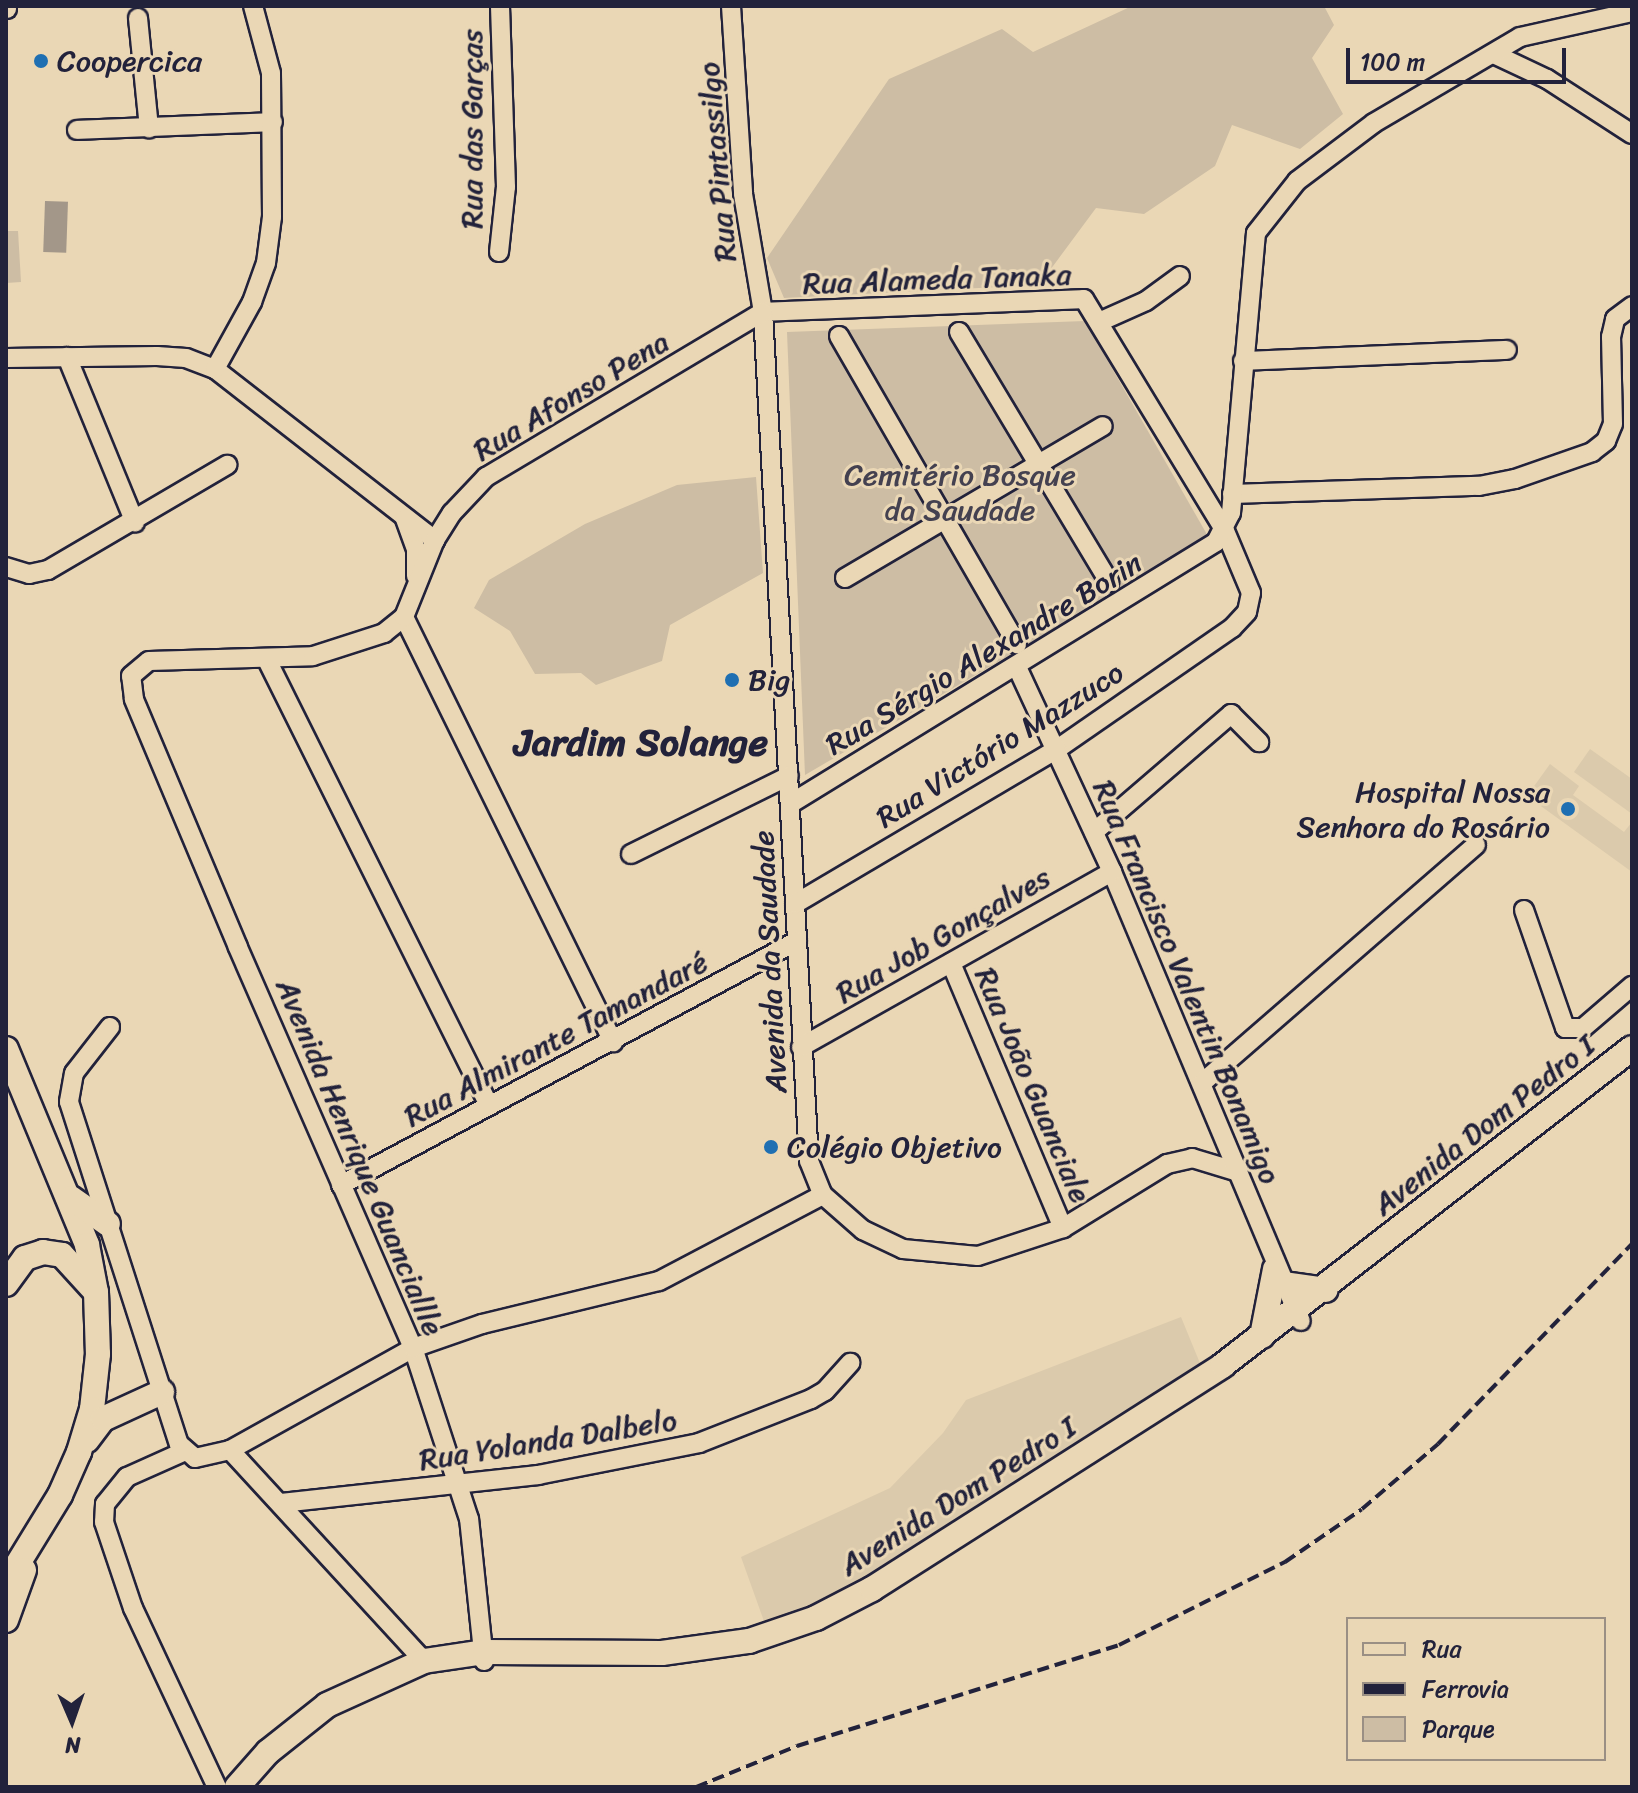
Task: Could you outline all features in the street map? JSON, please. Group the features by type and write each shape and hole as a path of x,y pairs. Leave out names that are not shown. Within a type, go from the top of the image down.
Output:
{"main road":[{"name":"Avenida Dom Pedro I","path":"237,1787 277,1744 327,1705 424,1661 662,1653 749,1641 816,1618 943,1547 1262,1336 1298,1316 1326,1290 1632,1048"},
{"path":"6,1049 71,1198 96,1292 98,1354 92,1409 79,1452"},
{"name":"Avenida Dom Pedro I","path":"255,1787 298,1740 368,1694 423,1673 484,1657 665,1663 717,1657 790,1639 869,1602 1183,1410 1298,1316 1632,1061"},
{"path":"71,1198 108,1224"},
{"path":"6,1284 25,1258 43,1252 62,1255 96,1292"},
{"path":"1262,1336 1279,1277 1326,1290"},
{"path":"6,1583 47,1516 79,1452 103,1419 162,1392"},
{"path":"6,1620 47,1516"}],"street":[{"path":"215,369 252,302 266,263 272,217 271,73 253,6"},
{"name":"Rua das Garças","path":"499,252 506,187 500,6"},
{"name":"Rua Pintassilgo","path":"731,6 743,194 763,312"},
{"path":"1225,531 1232,494 1256,233 1268,211 1297,181 1374,123 1496,55 1520,37 1632,12"},
{"path":"138,18 149,128"},
{"path":"1496,55 1547,79 1632,134"},
{"path":"77,130 273,122"},
{"path":"1099,322 1146,301 1180,276"},
{"name":"Rua Alameda Tanaka","path":"763,312 1084,299 1225,531 1251,593 1247,612 1232,628"},
{"path":"1232,494 1479,486 1566,463 1606,441 1615,410 1611,337 1615,319 1632,306"},
{"name":"Rua Afonso Pena","path":"404,617 435,540 486,477 763,312"},
{"name":"Avenida da Saudade","path":"763,312 801,1047 809,1161 823,1195 863,1230 903,1249 942,1256 1008,1250 1063,1228 1167,1164 1192,1158 1238,1172"},
{"path":"959,332 1109,582"},
{"path":"839,336 941,519 1017,644"},
{"path":"1243,361 1507,350"},
{"path":"6,358 157,356 186,358 215,369 435,540"},
{"path":"67,357 135,523"},
{"path":"845,578 1103,426"},
{"path":"6,567 29,574 48,570 135,523 227,465"},
{"path":"402,513 416,549 415,592"},
{"name":"Rua Sérgio Alexandre Borin","path":"790,804 1207,551 1225,531"},
{"path":"489,1106 267,660 346,648 384,633 404,617 613,1042"},
{"name":"Rua Victório Mazzuco","path":"795,904 1057,749 1232,628"},
{"name":"Avenida Henrique Guanciallle","path":"267,660 149,661 131,676 134,699 413,1348 461,1485 484,1657"},
{"name":"Rua Francisco Valentin Bonamigo","path":"1017,667 1112,872 1202,1083 1279,1277 1298,1316"},
{"path":"1094,832 1231,714 1259,742"},
{"path":"631,854 789,776"},
{"path":"1202,1083 1476,845"},
{"name":"Rua Job Gonçalves","path":"801,1047 1112,872"},
{"path":"1524,910 1565,1028 1583,1028 1632,986"},
{"name":"Rua Almirante Tamandaré","path":"341,1185 797,941"},
{"name":"Rua João Guanciale","path":"951,963 1063,1228"},
{"path":"110,1027 68,1088 108,1224 183,1452"},
{"path":"217,1787 133,1608 104,1522 105,1504 127,1477 183,1452 206,1460 230,1450 413,1348 482,1324 659,1281 823,1195"},
{"name":"Rua Yolanda Dalbelo","path":"281,1503 461,1485 625,1461 699,1443 811,1399 825,1391 850,1363"},
{"path":"230,1450 424,1661"}],"shaded area":[{"path":"45,201 68,202 66,253 43,252"},
{"name":"Hospital Nossa Senhora do Rosário","path":"1590,749 1632,779 1632,814 1574,772"},
{"name":"Hospital Nossa Senhora do Rosário","path":"1550,764 1579,786 1573,795 1624,832 1632,822 1632,872 1527,796"},
{"path":"1181,1317 1204,1373 812,1612 765,1624 741,1557 890,1488 943,1433 966,1400"}],"green space":[{"path":"1132,6 1324,6 1334,25 1312,58 1343,114 1300,149 1232,125 1215,166 1144,214 1096,208 1039,285 784,298 767,258 889,79 1002,29 1033,52"},
{"path":"6,231 18,231 21,282 6,283"},
{"name":"Cemitério Bosque da Saudade","path":"1085,321 1209,538 805,775 787,332"},
{"path":"756,477 763,573 670,625 662,661 596,685 581,673 535,674 510,631 474,608 489,580 585,524 677,485"}],"railway":[{"path":"696,1787 797,1746 1119,1645 1285,1562 1362,1509 1438,1444 1632,1244"}],"place":[{"name":"Coopercica","path":"41,61"},
{"name":"Big","path":"732,680"},
{"name":"Hospital Nossa Senhora do Rosário","path":"1568,809"},
{"name":"Colégio Objetivo","path":"771,1147"}],"district":[{"name":"Jardim Solange","path":"641,743"}]}
